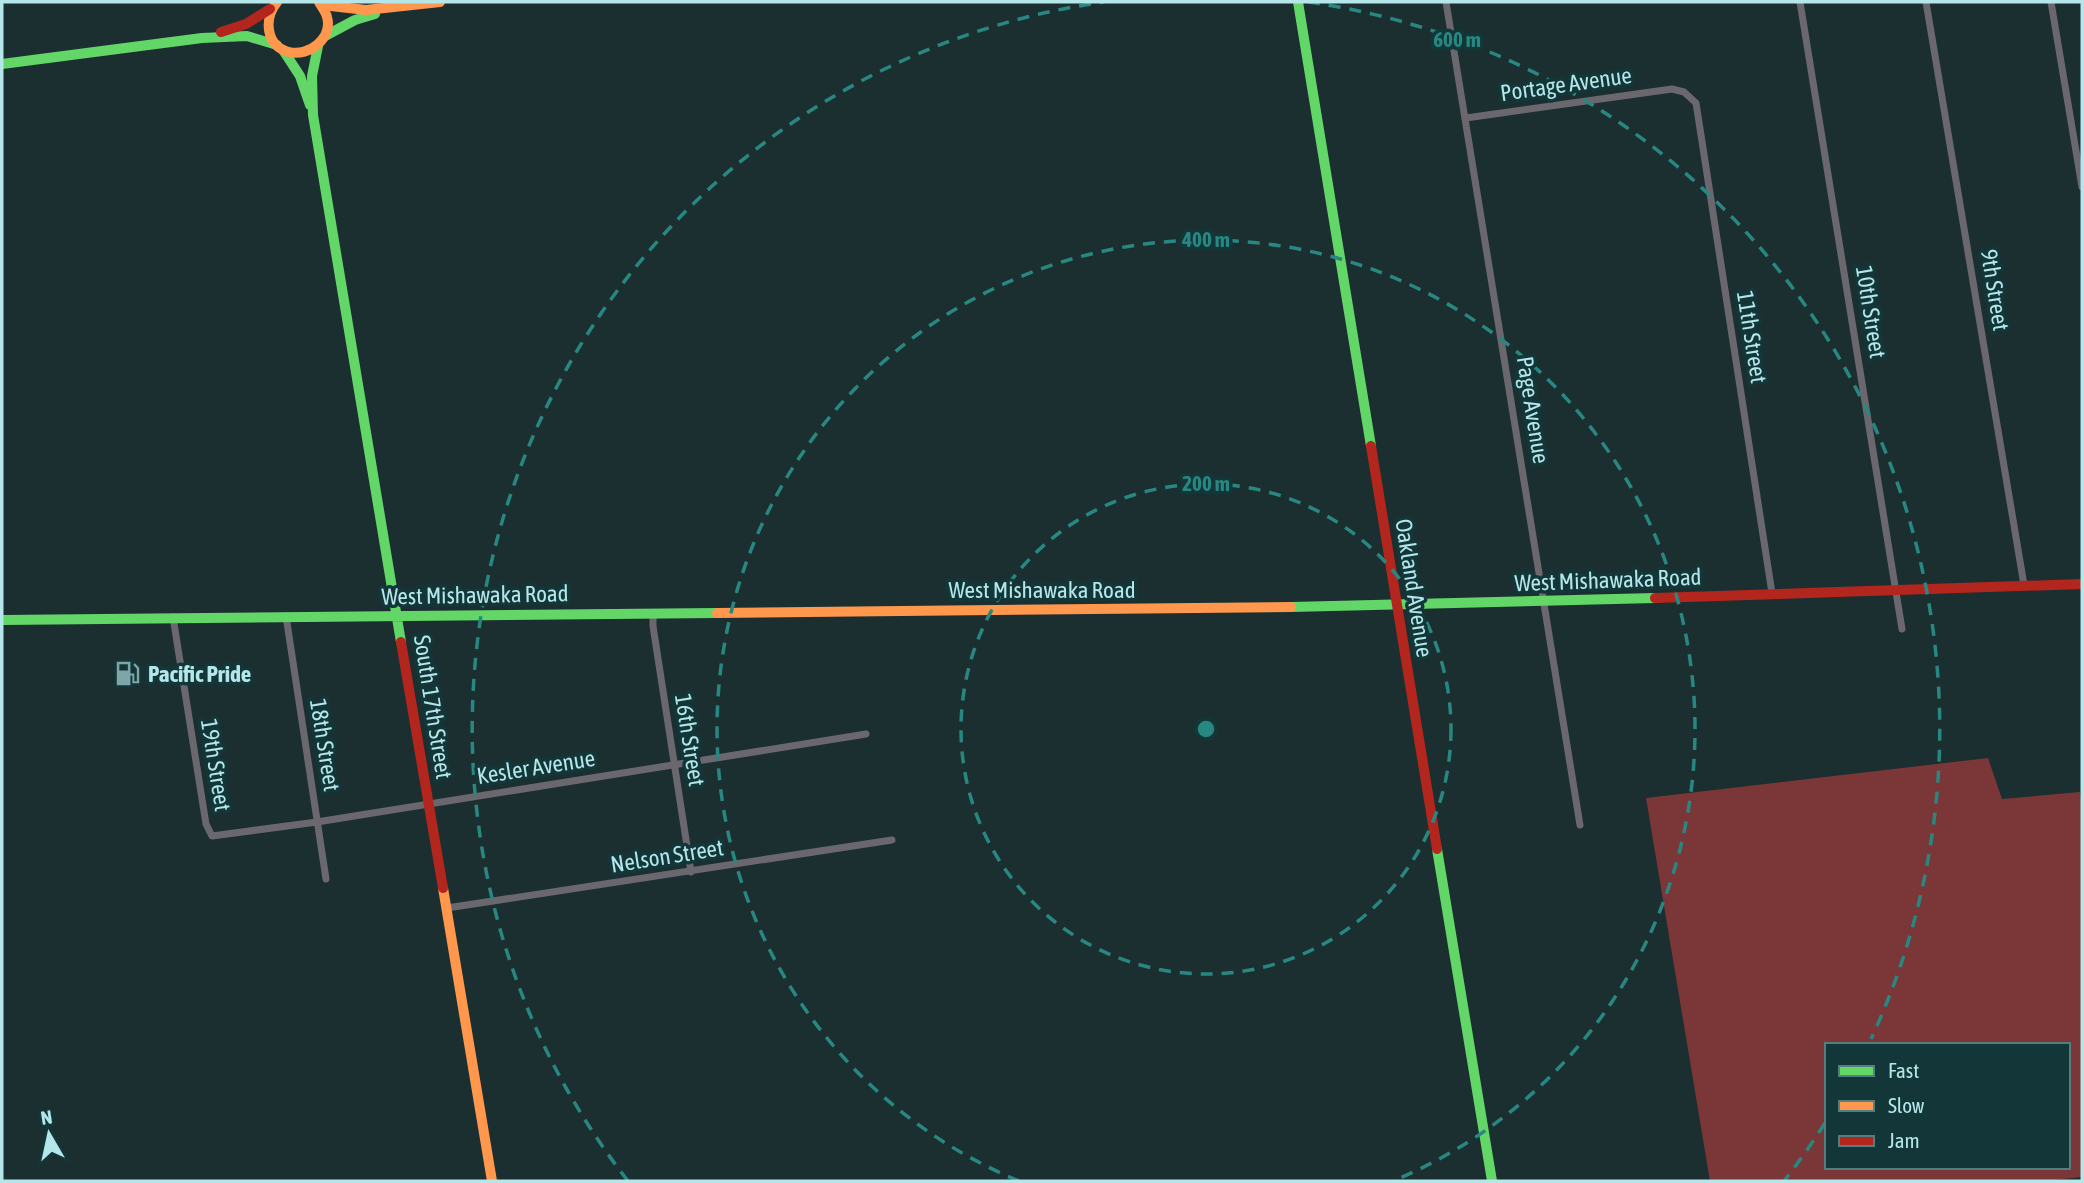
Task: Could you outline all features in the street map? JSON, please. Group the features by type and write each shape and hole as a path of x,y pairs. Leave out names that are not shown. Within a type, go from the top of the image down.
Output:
{"street":[{"path":"320,3 354,11 440,2"},
{"name":"Oakland Avenue","path":"1298,2 1492,1181"},
{"name":"Page Avenue","path":"1446,2 1580,825"},
{"name":"10th Street","path":"1800,2 1902,629"},
{"name":"9th Street","path":"1926,2 2024,585"},
{"path":"2052,2 2082,187"},
{"path":"320,3 327,17 325,36"},
{"path":"202,38 246,24 274,4"},
{"path":"274,4 268,19 268,31 300,76 313,115"},
{"path":"313,115 312,70 318,46 325,36 355,20 399,8"},
{"path":"2,64 202,38 247,36 299,53 318,46"},
{"name":"Portage Avenue","path":"1466,118 1672,89"},
{"name":"11th Street","path":"1672,89 1684,92 1696,103 1772,593"},
{"name":"South 17th Street","path":"313,115 492,1181"},
{"name":"West Mishawaka Road","path":"2,620 1397,606 2082,584"},
{"name":"16th Street","path":"653,613 691,872"},
{"name":"18th Street","path":"286,616 326,879"},
{"name":"19th Street","path":"173,617 206,824 212,836"},
{"name":"Kesler Avenue","path":"212,836 317,822 866,733"},
{"name":"Nelson Street","path":"447,908 892,840"}],"shaded area":[{"path":"1988,758 2002,799 2080,792 2082,1177 2044,1181 1710,1181 1646,798"}],"traffic: fast":[{"path":"1298,2 1371,446"},
{"path":"325,36 355,20 375,14"},
{"path":"2,64 202,38 247,36 277,45"},
{"path":"318,46 312,76 313,115 401,642"},
{"path":"283,50 300,76 310,105"},
{"path":"1291,607 1655,598"},
{"path":"2,620 717,613"},
{"path":"1437,849 1492,1181"}],"traffic: slow":[{"path":"277,2 270,16 271,38 281,49 297,53 311,49 323,39 328,25 325,11 319,2"},
{"path":"322,5 366,10 440,2"},
{"path":"717,613 1291,607"},
{"path":"443,888 492,1181"}],"traffic: jam":[{"path":"221,32 246,24 270,9"},
{"path":"1371,446 1437,849"},
{"path":"1655,598 2082,584"},
{"path":"401,642 443,888"}],"place":[{"name":"Pacific Pride","path":"128,674"}]}
